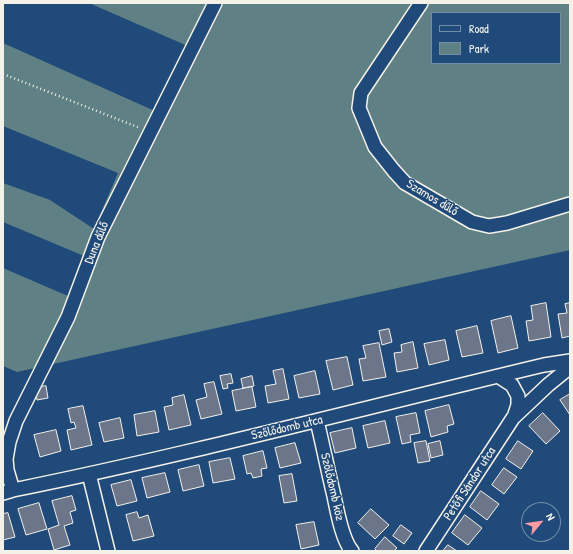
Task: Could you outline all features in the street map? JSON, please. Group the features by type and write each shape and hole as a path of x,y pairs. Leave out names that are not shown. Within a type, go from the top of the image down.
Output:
{"street":[{"name":"Duna dűlő","path":"8,491 6,459 9,442 16,421 68,317 98,237 214,3"},
{"name":"Szamos dűlő","path":"421,3 362,93 359,108 374,147 405,183 472,222 489,226 507,223 570,204"},
{"name":"Szőlődomb utca","path":"8,491 89,474 317,421 544,365 570,361"},
{"name":"Petőfi Sándor utca","path":"513,418 548,385 570,367"},
{"name":"Petőfi Sándor utca","path":"426,551 513,418 518,405 518,396 512,385 498,376"},
{"name":"Szőlődomb köz","path":"317,421 340,523 349,549 352,551"},
{"path":"89,474 108,551"}],"path":[{"path":"3,74 150,132"}],"green space":[{"path":"89,3 570,3 570,250 17,372 3,366 3,268 68,296 84,256 3,222 3,183 50,200 94,229 118,173 3,126 3,43 157,112 190,47"}],"building":[{"path":"546,303 551,337 529,341 526,321 533,320 531,306"},
{"path":"570,303 570,336 562,338 558,314 567,313 565,304"},
{"path":"511,316 518,348 498,353 491,321"},
{"path":"477,326 483,353 462,357 456,331"},
{"path":"389,329 392,342 382,345 379,331"},
{"path":"445,340 449,360 429,365 424,344"},
{"path":"413,342 418,368 397,372 394,353 402,352 401,345"},
{"path":"379,343 386,377 363,381 359,359 366,358 363,346"},
{"path":"347,357 353,385 333,390 326,361"},
{"path":"283,369 289,399 268,403 265,386 276,384 273,371"},
{"path":"315,371 320,394 299,398 294,376"},
{"path":"231,374 233,383 227,384 228,388 223,389 220,376"},
{"path":"252,376 254,386 243,388 241,379"},
{"path":"214,382 222,414 201,419 196,400 207,397 204,384"},
{"path":"46,386 48,398 37,400 35,388"},
{"path":"252,387 256,407 236,411 232,391"},
{"path":"570,394 570,415 560,400"},
{"path":"184,395 191,425 169,430 164,407 173,405 172,398"},
{"path":"449,405 454,424 447,426 448,432 431,437 425,411"},
{"path":"83,406 92,445 71,450 67,430 76,428 74,422 71,423 68,409"},
{"path":"155,411 159,432 137,436 134,415"},
{"path":"416,413 420,433 410,435 411,442 402,444 396,417"},
{"path":"543,413 560,431 546,444 529,426"},
{"path":"120,418 124,438 104,442 99,423"},
{"path":"385,421 390,443 368,448 363,426"},
{"path":"352,428 356,448 335,453 330,433"},
{"path":"56,430 61,451 40,457 34,435"},
{"path":"426,441 430,461 418,463 414,443"},
{"path":"440,441 443,455 431,458 428,444"},
{"path":"518,441 533,451 521,469 506,459"},
{"path":"295,443 301,463 280,468 275,448"},
{"path":"263,451 267,468 261,469 262,476 253,478 251,473 247,474 243,456"},
{"path":"230,458 235,479 213,483 209,462"},
{"path":"199,465 204,486 183,491 178,470"},
{"path":"504,468 517,477 504,494 492,485"},
{"path":"165,473 170,492 147,498 142,478"},
{"path":"292,474 297,501 284,503 279,476"},
{"path":"131,480 137,501 117,506 111,485"},
{"path":"481,491 499,504 487,520 470,507"},
{"path":"72,496 76,510 70,512 73,523 64,526 70,545 54,550 48,529 59,525 52,501"},
{"path":"39,503 47,529 26,535 18,509"},
{"path":"371,509 389,525 375,539 358,523"},
{"path":"137,512 139,518 148,515 154,536 133,541 126,515"},
{"path":"8,513 15,537 3,540 3,514"},
{"path":"465,515 482,528 468,545 452,533"},
{"path":"314,522 319,545 301,549 296,525"},
{"path":"401,525 412,533 404,544 393,536"},
{"path":"385,537 397,548 394,551 377,551 375,549"},
{"path":"448,545 457,551 443,551"}]}
